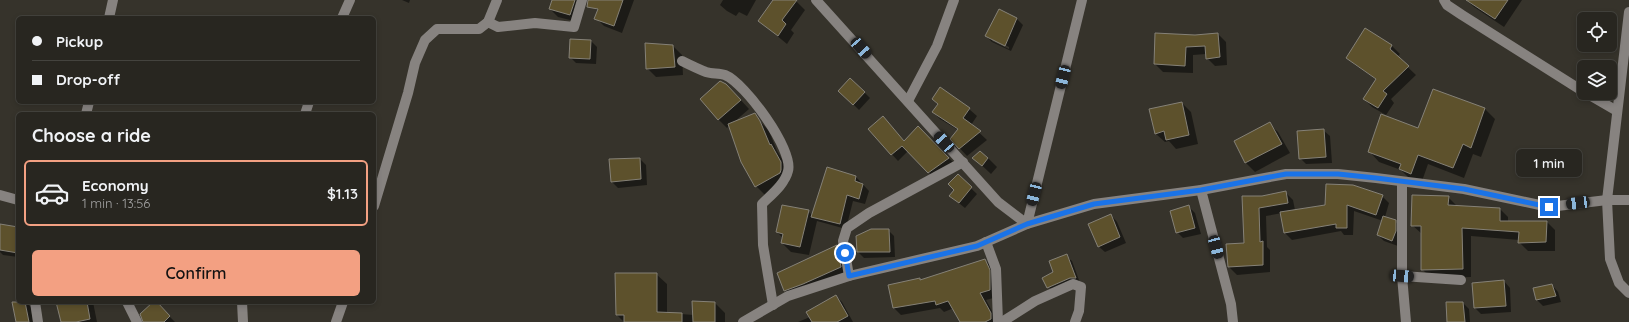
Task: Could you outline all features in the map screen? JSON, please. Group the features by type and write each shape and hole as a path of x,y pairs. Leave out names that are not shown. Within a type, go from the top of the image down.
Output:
{"street":[{"path":"109,16 113,0"},
{"path":"343,16 350,0"},
{"path":"376,199 408,93 415,63 425,40 438,29 479,29 488,22 497,0"},
{"path":"488,22 498,27 535,23 574,27 582,0"},
{"path":"816,0 998,202 1027,224"},
{"path":"908,101 937,46 954,0"},
{"path":"1027,224 1082,0"},
{"path":"1444,0 1447,6 1577,87"},
{"path":"1629,12 1607,200 1610,259 1619,283 1629,293"},
{"path":"682,61 707,73 725,75 748,94 767,117 787,157 789,171 781,184 762,204 763,245 773,305"},
{"path":"1598,100 1617,111"},
{"path":"849,276 843,241 847,228 869,213 963,162"},
{"path":"743,322 788,296 849,276 977,246 1027,224 1094,204 1201,190 1286,174 1338,174 1464,189 1549,207 1607,200 1629,200"},
{"path":"1402,182 1402,276 1406,322"},
{"path":"1201,190 1231,304 1233,322"},
{"path":"0,196 16,200"},
{"path":"986,242 996,268 998,322"},
{"path":"1402,276 1461,280"},
{"path":"1002,322 1035,301 1073,284 1081,287 1079,311 1075,322"},
{"path":"35,304 38,322"},
{"path":"128,304 137,322"},
{"path":"242,304 243,322"},
{"path":"336,322 342,304"}],"building":[{"path":"552,0 575,0 570,15 549,9"},
{"path":"588,0 623,0 614,26 594,19 598,9 587,7"},
{"path":"773,0 797,0 782,20 786,24 778,36 758,21"},
{"path":"1466,0 1508,0 1495,19"},
{"path":"999,9 1017,18 1005,46 985,36"},
{"path":"1365,28 1392,45 1390,49 1409,66 1383,91 1387,94 1378,108 1363,99 1376,79 1346,58"},
{"path":"1155,33 1195,35 1218,33 1220,57 1206,59 1205,46 1186,47 1185,66 1154,64"},
{"path":"570,39 591,40 590,59 569,58"},
{"path":"645,43 673,45 675,67 646,69"},
{"path":"850,78 865,92 853,105 838,91"},
{"path":"720,81 726,84 741,100 718,120 700,99"},
{"path":"940,87 970,108 963,118 981,131 959,149 950,139 958,129 932,112 938,104 932,99"},
{"path":"1433,89 1485,108 1471,148 1463,144 1453,168 1418,155 1411,174 1399,169 1401,164 1368,152 1381,114 1418,128"},
{"path":"1182,102 1189,135 1166,140 1164,131 1155,134 1149,109"},
{"path":"755,113 770,145 771,144 781,162 781,170 780,173 755,187 741,162 728,124"},
{"path":"883,116 904,141 918,126 949,158 928,173 902,146 891,155 868,129"},
{"path":"1270,122 1282,144 1245,163 1234,141"},
{"path":"1324,129 1326,157 1299,159 1297,131"},
{"path":"980,151 988,158 982,166 972,158"},
{"path":"640,158 641,179 611,182 609,159"},
{"path":"827,167 856,176 855,181 863,184 859,199 847,195 840,224 811,217"},
{"path":"958,174 972,187 959,203 949,196 954,190 948,184"},
{"path":"1326,184 1353,185 1383,195 1376,215 1347,205 1347,228 1336,228 1336,224 1284,233 1280,212 1325,205"},
{"path":"1286,191 1288,203 1259,208 1260,242 1263,241 1263,265 1228,267 1226,244 1244,243 1242,196 1262,196"},
{"path":"1412,195 1449,196 1448,205 1500,208 1500,221 1547,221 1546,242 1518,243 1519,232 1462,228 1463,269 1421,270 1421,226 1411,226"},
{"path":"782,205 809,210 800,247 781,243 783,234 776,232"},
{"path":"1189,205 1195,228 1176,233 1170,211"},
{"path":"1111,214 1120,237 1098,247 1088,224"},
{"path":"1383,216 1396,220 1396,231 1392,241 1377,235"},
{"path":"0,224 16,227 16,253 0,250"},
{"path":"871,229 889,229 890,252 857,252 856,236"},
{"path":"837,245 841,267 784,291 777,273"},
{"path":"1067,254 1076,278 1070,278 1047,288 1042,278 1053,272 1049,261"},
{"path":"985,259 990,270 990,290 980,293 991,313 991,319 985,322 960,322 948,301 936,305 935,301 893,308 888,285 920,278 920,280"},
{"path":"615,273 657,273 657,312 682,313 682,322 624,322 624,315 616,315"},
{"path":"1504,280 1506,306 1474,308 1472,283"},
{"path":"1552,284 1556,296 1536,300 1533,288"},
{"path":"836,295 848,316 837,322 812,322 806,312"},
{"path":"692,301 715,302 715,322 693,322"},
{"path":"12,302 16,302 16,304 25,304 29,322 16,322"},
{"path":"1446,302 1463,302 1465,322 1447,322"},
{"path":"56,304 87,304 90,319 76,322 61,322"},
{"path":"151,304 159,304 170,316 164,322 143,322 140,314"}],"route":[{"path":"845,253 849,276 977,246 1027,224 1094,204 1201,190 1286,174 1338,174 1464,189 1549,207"}]}
